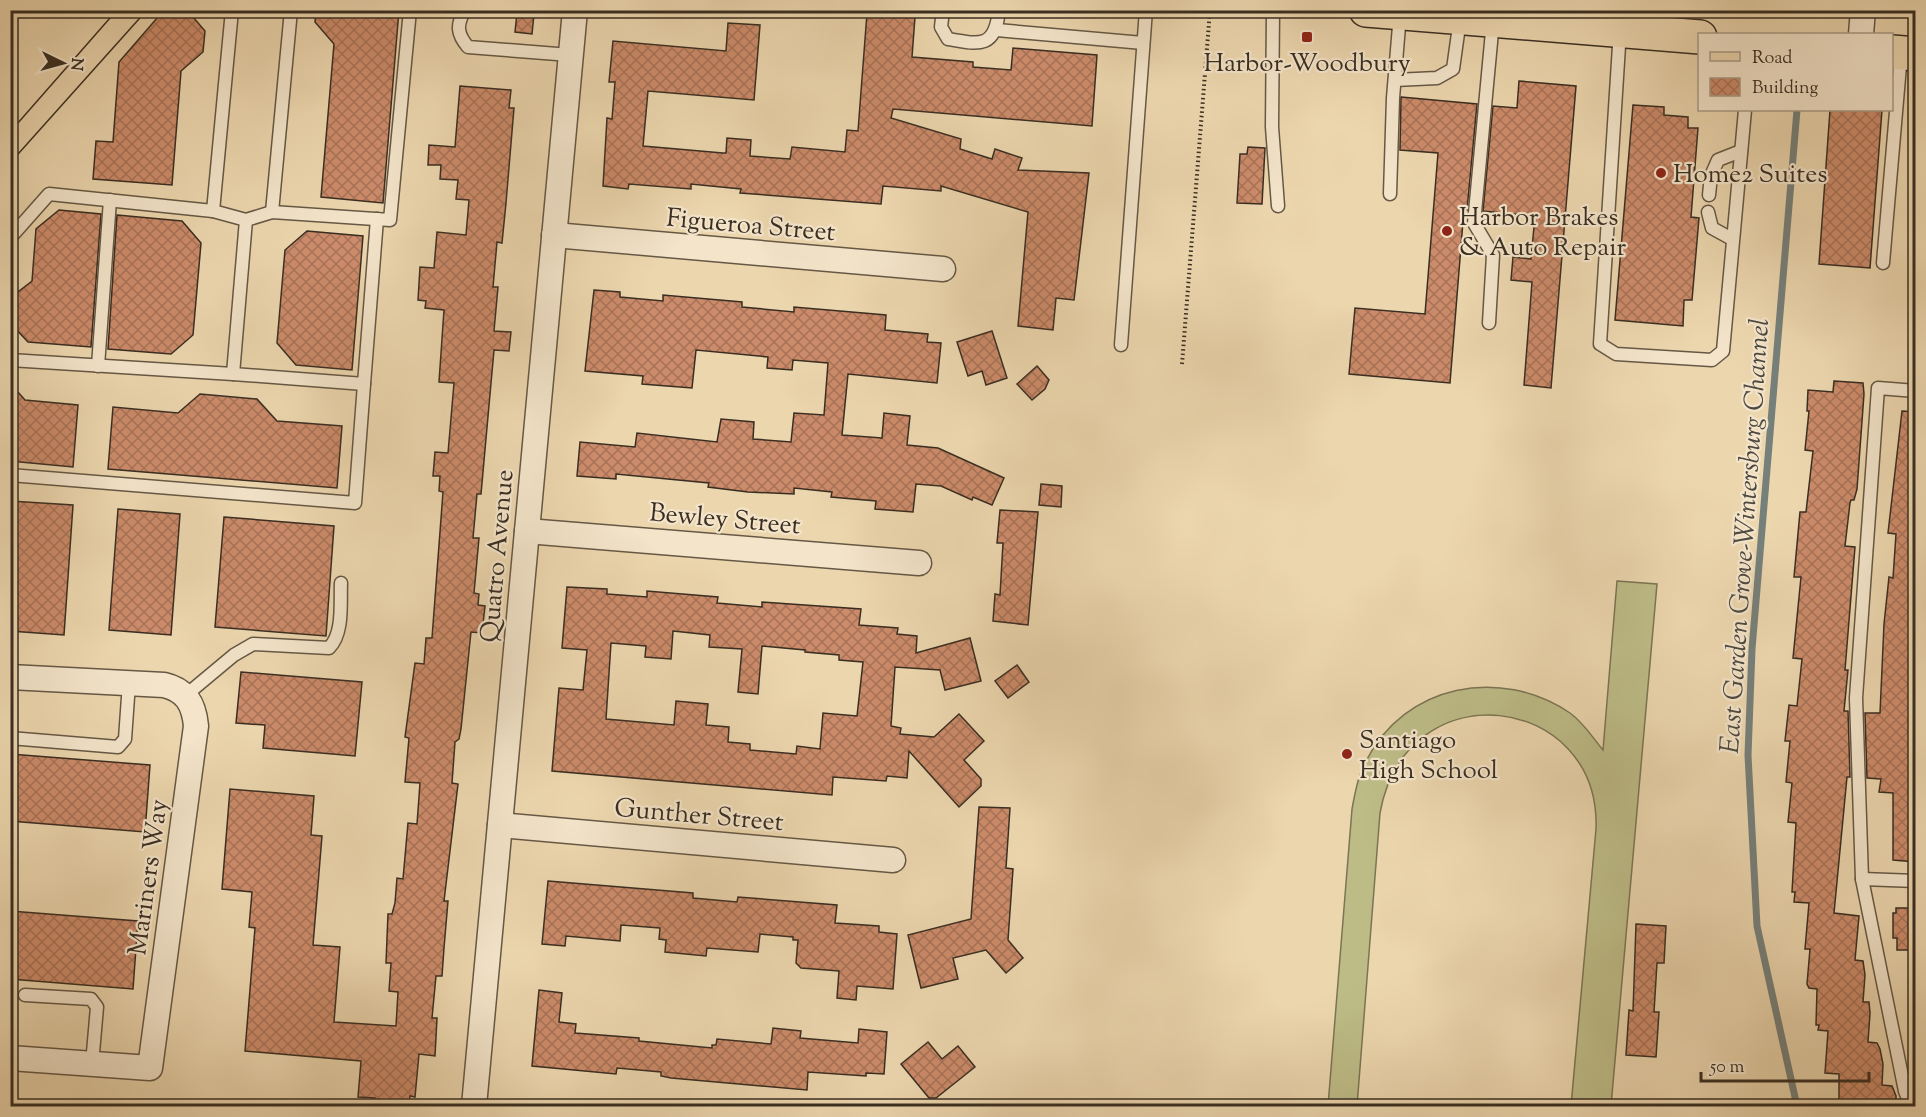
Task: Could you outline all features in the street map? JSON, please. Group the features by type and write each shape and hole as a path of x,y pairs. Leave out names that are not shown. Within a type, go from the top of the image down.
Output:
{"main road":[{"path":"1366,10 1698,37"}],"street":[{"path":"1861,33 1863,10"},
{"name":"Quatro Avenue","path":"474,1107 574,11"},
{"name":"Figueroa Street","path":"554,235 943,269"},
{"name":"Bewley Street","path":"527,531 919,563"},
{"path":"10,677 164,685 177,688 186,695"},
{"name":"Mariners Way","path":"92,1064 150,1068 196,726 195,710 186,695"},
{"name":"Gunther Street","path":"500,825 893,860"},
{"path":"10,1058 92,1064"}],"lane":[{"path":"213,211 232,10"},
{"path":"272,212 291,10"},
{"path":"10,238 50,194 213,211 246,220 272,212 390,220 410,10"},
{"path":"465,10 458,22 460,37 468,46 570,55"},
{"path":"943,10 941,27 948,39 970,43 989,39 997,30 999,10"},
{"path":"1121,345 1146,10"},
{"path":"1272,10 1272,128 1278,206"},
{"path":"1390,194 1395,80 1401,13"},
{"path":"1395,80 1437,78 1453,69 1460,18"},
{"path":"1489,323 1493,255 1474,223 1493,20"},
{"path":"997,30 1143,43"},
{"path":"1620,30 1600,344 1616,354 1712,360 1722,351 1744,111"},
{"path":"1883,263 1903,53"},
{"path":"1709,195 1711,176 1718,160 1741,151"},
{"path":"98,366 110,200"},
{"path":"1708,212 1712,228 1732,239"},
{"path":"10,475 356,503 377,219"},
{"path":"233,374 246,220"},
{"path":"10,360 364,384"},
{"path":"1911,1107 1905,1091 1862,879 1856,698 1878,388 1916,392"},
{"path":"186,695 234,655 254,644 329,648 335,642 339,628 341,582"},
{"path":"10,738 118,747 125,739 129,683"},
{"path":"1862,879 1916,881"},
{"path":"25,995 91,999 97,1007 92,1064"}],"path":[{"path":"1182,364 1210,10"}],"shaded area":[{"path":"1617,581 1657,584 1611,1106 1571,1106 1596,829 1589,783 1568,749 1537,726 1500,716 1461,718 1425,735 1397,766 1380,813 1357,1106 1328,1106 1352,809 1366,761 1383,735 1404,714 1429,700 1456,690 1485,687 1514,690 1543,698 1575,717 1603,750"}],"building":[{"path":"164,10 187,10 205,31 203,52 181,71 172,185 93,179 96,141 113,142 119,62"},
{"path":"316,10 399,10 383,203 321,197 334,44 315,22"},
{"path":"517,13 534,14 532,34 515,32"},
{"path":"867,13 915,17 912,57 973,62 973,67 1011,70 1013,48 1097,55 1092,126 893,109 891,118 961,139 960,149 992,159 995,149 1022,158 1018,170 1089,173 1074,300 1056,298 1053,330 1018,326 1028,212 941,186 941,191 883,186 881,204 740,193 741,189 691,184 691,189 629,184 628,189 603,186 607,118 612,119 615,82 609,82 613,41 726,51 728,23 760,25 754,100 648,91 643,146 726,153 727,138 751,140 750,156 790,159 792,147 845,152 847,130 858,131"},
{"path":"1519,81 1576,86 1551,388 1524,385 1532,282 1511,280 1513,257 1531,259 1535,216 1483,211 1493,106 1517,108"},
{"path":"460,86 511,90 509,108 514,108 506,203 502,243 497,242 493,287 498,287 494,331 511,332 509,351 494,350 481,494 477,494 473,538 479,538 474,593 479,594 478,605 485,606 482,633 471,632 461,729 459,739 455,742 452,783 458,784 444,901 448,901 442,976 436,976 432,1018 437,1018 435,1056 419,1054 415,1097 410,1096 409,1107 374,1107 375,1098 358,1097 361,1061 245,1051 255,928 249,927 252,892 222,889 230,789 314,796 311,835 322,836 313,945 340,947 334,1022 396,1026 398,992 389,991 391,963 386,963 388,914 392,914 395,903 397,878 403,879 408,823 417,824 420,783 405,782 409,738 405,737 415,663 424,664 426,638 432,638 443,492 439,491 440,476 433,476 435,452 448,453 454,383 439,382 444,310 425,308 426,301 418,300 420,267 434,268 437,232 466,235 469,200 456,199 458,180 440,179 441,165 428,165 429,145 455,147"},
{"name":"Harbor Brakes & Auto Repair","path":"1401,97 1477,104 1467,210 1464,209 1450,383 1349,374 1355,308 1425,314 1438,153 1400,150"},
{"name":"Home2 Suites","path":"1633,105 1664,107 1664,115 1688,117 1688,128 1698,128 1691,217 1699,218 1692,300 1684,300 1683,326 1615,320"},
{"path":"1830,111 1882,111 1870,268 1819,264"},
{"path":"1248,147 1265,148 1262,204 1237,203 1240,154 1247,154"},
{"path":"59,210 101,214 91,347 28,342 10,323 10,298 32,281 36,229"},
{"path":"117,215 182,221 201,243 193,335 171,354 108,349"},
{"path":"307,231 363,236 352,370 296,365 277,343 285,250"},
{"path":"594,290 620,292 620,297 663,301 663,295 742,302 742,307 794,312 794,307 886,315 885,330 928,334 927,342 941,343 937,383 848,374 842,435 882,438 884,413 910,416 907,445 938,448 1004,478 992,505 973,497 972,500 941,486 916,484 913,512 875,509 876,501 831,497 832,492 794,488 794,494 748,492 708,487 709,483 616,474 616,479 577,476 580,442 635,447 637,433 717,442 721,419 754,422 753,439 791,442 794,413 824,415 828,363 793,360 792,370 767,368 768,357 696,350 692,388 642,384 643,376 585,371"},
{"path":"992,331 1007,378 986,385 982,371 968,376 957,342"},
{"path":"1037,366 1049,380 1045,389 1032,400 1017,384"},
{"path":"1834,381 1863,383 1864,394 1857,489 1854,500 1850,503 1845,546 1855,547 1844,711 1848,711 1850,777 1847,777 1834,913 1859,916 1855,960 1863,961 1865,975 1863,1002 1869,1002 1870,1013 1868,1042 1877,1043 1880,1049 1883,1064 1882,1085 1892,1086 1896,1096 1896,1107 1839,1107 1839,1074 1825,1073 1828,1031 1818,1030 1819,1025 1816,1025 1817,989 1809,988 1807,984 1810,949 1805,949 1809,903 1794,902 1795,892 1792,892 1796,823 1788,822 1792,783 1786,782 1790,741 1785,741 1789,705 1797,706 1802,659 1793,658 1801,577 1794,577 1800,512 1806,512 1813,451 1805,450 1809,411 1807,411 1808,390 1833,392"},
{"path":"10,383 25,400 78,405 73,467 10,461"},
{"path":"200,394 257,399 277,421 342,426 337,488 108,469 113,407 178,413"},
{"path":"1902,411 1916,412 1916,862 1893,860 1893,793 1879,792 1881,779 1867,778 1865,713 1880,713 1884,624 1889,577 1893,578 1896,534 1888,533"},
{"path":"1041,484 1062,486 1061,507 1039,505"},
{"path":"10,501 73,505 64,635 10,631"},
{"path":"118,509 180,514 171,635 109,630"},
{"path":"1000,510 1038,512 1028,625 993,621 995,594 1000,595 1003,543 997,543"},
{"path":"224,517 334,526 326,636 215,627"},
{"path":"567,587 607,589 607,594 647,597 647,591 718,597 717,603 762,607 762,602 861,609 859,625 898,628 897,634 917,636 916,653 970,638 981,681 945,690 940,670 895,667 891,726 901,728 900,734 934,737 959,714 984,741 964,760 981,779 981,786 959,807 909,751 907,778 887,776 886,781 833,777 832,795 552,771 559,688 583,690 587,650 562,648","holes":["673,631 710,635 709,647 742,649 738,692 758,694 762,646 839,655 839,660 863,662 857,716 823,713 820,749 797,746 796,754 750,750 750,744 728,742 729,727 706,725 708,704 676,701 674,725 606,719 611,643 646,646 645,657 671,659"]},
{"path":"1017,665 1029,682 1008,698 995,681"},
{"path":"241,672 362,682 355,756 263,748 265,725 236,723"},
{"path":"10,754 150,765 145,832 10,821"},
{"path":"979,807 1010,808 1006,868 1013,869 1008,940 1023,958 1006,973 986,950 953,958 958,979 921,988 908,935 971,919"},
{"path":"548,881 693,893 693,898 737,902 738,897 837,905 835,923 879,926 879,932 897,934 893,989 857,986 856,1000 837,998 839,971 801,968 796,963 798,940 793,940 793,937 760,934 758,952 707,948 706,956 665,952 666,940 659,939 660,928 621,925 620,941 566,936 565,946 542,944"},
{"path":"1896,908 1916,908 1916,950 1897,950 1897,938 1893,938 1893,913 1896,913"},
{"path":"10,911 138,921 133,989 10,979"},
{"path":"1636,924 1666,926 1664,963 1657,963 1654,1012 1659,1012 1656,1057 1626,1055 1629,1010 1633,1011"},
{"path":"539,990 562,993 559,1022 576,1024 575,1033 639,1038 639,1041 712,1048 712,1045 716,1045 717,1039 771,1044 773,1028 801,1031 800,1038 858,1043 859,1029 887,1032 884,1074 866,1073 866,1076 808,1072 807,1090 671,1078 661,1076 661,1072 617,1068 616,1074 532,1066"},
{"path":"928,1042 942,1059 958,1046 975,1067 936,1098 929,1098 901,1064"}],"waterway":[{"name":"East Garden Grove-Wintersburg Channel","path":"1797,111 1752,649 1748,755 1757,926 1797,1106"}],"tram line":[{"path":"10,132 117,10"},
{"path":"10,163 147,10"}],"place":[{"name":"Harbor-Woodbury","path":"1307,37"},
{"name":"Home2 Suites","path":"1661,173"},
{"name":"Harbor Brakes & Auto Repair","path":"1447,231"},
{"name":"Santiago High School","path":"1347,754"}]}
